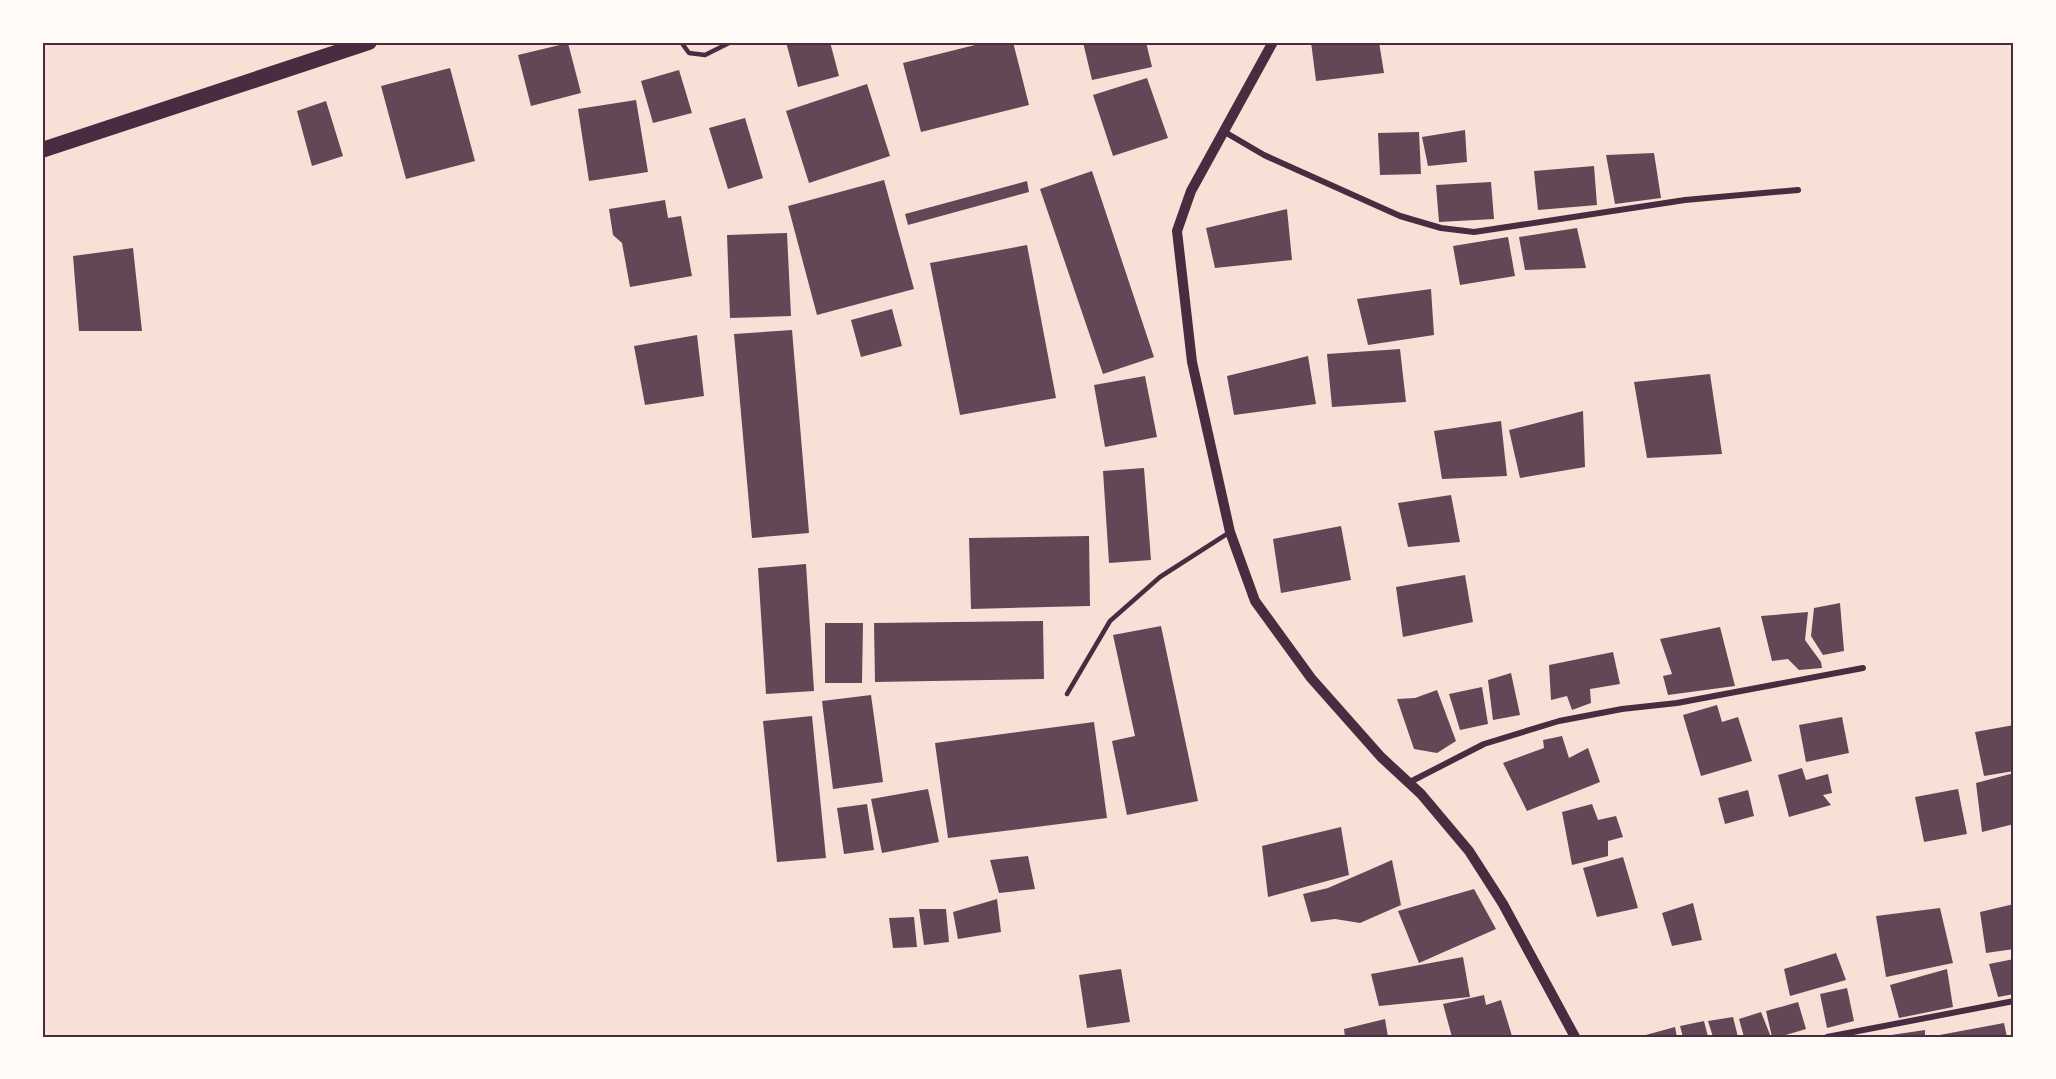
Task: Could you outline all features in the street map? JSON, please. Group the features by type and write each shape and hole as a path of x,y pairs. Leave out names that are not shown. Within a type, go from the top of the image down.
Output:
{"highway":[{"path":"42,150 369,42"}],"street":[{"path":"1273,42 1191,191 1177,231 1192,362 1230,532 1255,601 1311,678 1381,757 1421,794 1475,860 1503,904 1575,1037"},
{"path":"1223,131 1264,155 1400,216 1441,228 1474,232 1685,200 1798,190"},
{"path":"1408,783 1484,744 1559,721 1622,709 1677,703 1863,668"},
{"path":"1827,1037 2014,1001"}],"lane":[{"path":"681,42 689,53 705,56 731,42"},
{"path":"1067,694 1110,621 1160,577 1230,532"}],"building":[{"path":"786,42 830,42 839,76 798,87"},
{"path":"987,42 1013,42 1029,105 921,132 903,63"},
{"path":"1083,42 1146,42 1152,67 1092,80"},
{"path":"1311,42 1379,42 1384,73 1316,81"},
{"path":"568,43 581,93 531,106 518,55"},
{"path":"450,68 475,161 406,179 381,86"},
{"path":"679,70 692,113 653,123 641,81"},
{"path":"1147,78 1168,138 1113,156 1093,95"},
{"path":"867,84 890,156 809,183 786,111"},
{"path":"636,100 648,172 589,181 578,109"},
{"path":"326,101 343,156 312,166 297,111"},
{"path":"745,118 763,178 728,189 709,128"},
{"path":"1465,130 1467,162 1428,166 1422,137"},
{"path":"1419,132 1421,174 1380,175 1378,133"},
{"path":"1654,153 1661,198 1615,204 1606,155"},
{"path":"1594,166 1597,205 1538,210 1534,171"},
{"path":"1092,171 1154,357 1103,374 1040,189"},
{"path":"884,180 914,289 817,315 788,206"},
{"path":"1027,181 1029,192 908,225 905,214"},
{"path":"1491,182 1494,219 1439,222 1436,185"},
{"path":"665,200 668,218 681,216 692,276 630,287 622,243 613,235 609,209"},
{"path":"1287,209 1292,260 1215,268 1206,228"},
{"path":"1577,228 1586,268 1525,270 1519,237"},
{"path":"787,233 791,316 730,318 727,235"},
{"path":"1508,237 1515,276 1460,285 1453,246"},
{"path":"1027,245 1056,398 960,415 930,263"},
{"path":"133,248 142,331 79,331 73,256"},
{"path":"1431,289 1434,335 1368,345 1357,299"},
{"path":"892,309 902,346 861,357 851,320"},
{"path":"792,330 809,533 752,538 734,334"},
{"path":"697,335 704,396 645,405 634,346"},
{"path":"1400,349 1406,402 1332,407 1327,354"},
{"path":"1308,356 1316,404 1234,415 1227,376"},
{"path":"1710,374 1722,454 1647,458 1634,382"},
{"path":"1145,376 1157,437 1105,447 1094,385"},
{"path":"1583,411 1585,467 1520,478 1509,430"},
{"path":"1501,421 1507,476 1442,479 1434,431"},
{"path":"1144,468 1151,560 1109,563 1103,471"},
{"path":"1451,495 1460,542 1408,547 1398,503"},
{"path":"1341,526 1351,580 1281,593 1273,539"},
{"path":"1089,536 1090,606 971,609 969,538"},
{"path":"806,564 814,691 766,694 758,568"},
{"path":"1465,575 1473,622 1403,637 1396,587"},
{"path":"1840,603 1844,651 1823,655 1811,636 1814,608"},
{"path":"1808,612 1805,640 1821,662 1822,668 1799,670 1788,659 1772,661 1761,616"},
{"path":"1043,621 1044,679 875,682 874,623"},
{"path":"825,623 863,623 862,683 825,683"},
{"path":"1161,626 1198,801 1127,815 1112,741 1135,736 1113,635"},
{"path":"1720,627 1735,686 1668,695 1663,676 1672,674 1660,639"},
{"path":"1613,652 1620,684 1590,689 1591,703 1572,710 1567,696 1551,700 1549,665"},
{"path":"1511,673 1520,715 1493,720 1488,680"},
{"path":"1482,687 1488,724 1460,730 1449,694"},
{"path":"1437,690 1456,741 1437,753 1414,749 1397,699 1415,698"},
{"path":"871,695 883,782 833,789 822,701"},
{"path":"1717,705 1722,722 1738,717 1752,761 1701,776 1683,715"},
{"path":"812,716 826,858 777,862 763,721"},
{"path":"1842,717 1849,753 1806,762 1799,725"},
{"path":"1094,722 1107,818 948,838 935,743"},
{"path":"2014,725 2014,771 1984,776 1975,732"},
{"path":"1562,736 1569,758 1588,748 1600,782 1527,811 1503,763 1544,748 1543,740"},
{"path":"1802,768 1806,780 1828,774 1832,793 1823,795 1831,805 1789,817 1778,775"},
{"path":"2014,773 2014,824 1982,832 1976,783"},
{"path":"928,789 939,842 882,853 871,799"},
{"path":"1958,789 1967,834 1924,842 1915,797"},
{"path":"1748,790 1754,816 1725,824 1718,798"},
{"path":"867,804 874,850 844,854 837,808"},
{"path":"1592,804 1598,820 1616,816 1623,837 1608,841 1608,856 1572,865 1562,812"},
{"path":"1341,827 1349,875 1268,897 1262,846"},
{"path":"1028,856 1035,889 999,893 990,860"},
{"path":"1623,857 1638,908 1597,917 1583,868"},
{"path":"1392,860 1401,905 1360,923 1335,919 1311,922 1303,894 1328,888"},
{"path":"1474,889 1496,929 1419,963 1398,911"},
{"path":"997,899 1001,932 958,939 953,912"},
{"path":"1693,903 1702,940 1672,946 1662,913"},
{"path":"2014,904 2014,949 1986,953 1980,912"},
{"path":"1940,908 1953,963 1886,977 1876,916"},
{"path":"919,909 946,909 949,942 924,945"},
{"path":"914,917 917,947 893,948 889,918"},
{"path":"1836,953 1846,980 1790,996 1784,969"},
{"path":"1463,957 1470,997 1379,1006 1371,974"},
{"path":"2014,959 2014,994 1998,997 1989,964"},
{"path":"1121,969 1130,1022 1087,1028 1079,975"},
{"path":"1947,969 1953,1007 1899,1018 1890,985"},
{"path":"1847,988 1854,1021 1827,1028 1820,994"},
{"path":"1484,995 1486,1005 1501,1000 1512,1036 1452,1037 1443,1004"},
{"path":"1798,1002 1806,1029 1772,1037 1766,1011"},
{"path":"1761,1012 1771,1037 1744,1037 1739,1019"},
{"path":"1733,1017 1738,1037 1713,1037 1708,1021"},
{"path":"1385,1019 1388,1037 1345,1037 1344,1029"},
{"path":"1704,1021 1708,1037 1683,1037 1680,1026"},
{"path":"2004,1023 2007,1037 1934,1037 1934,1036"},
{"path":"1675,1027 1677,1037 1642,1037 1642,1036"},
{"path":"1925,1030 1925,1037 1884,1037 1884,1036"}]}
